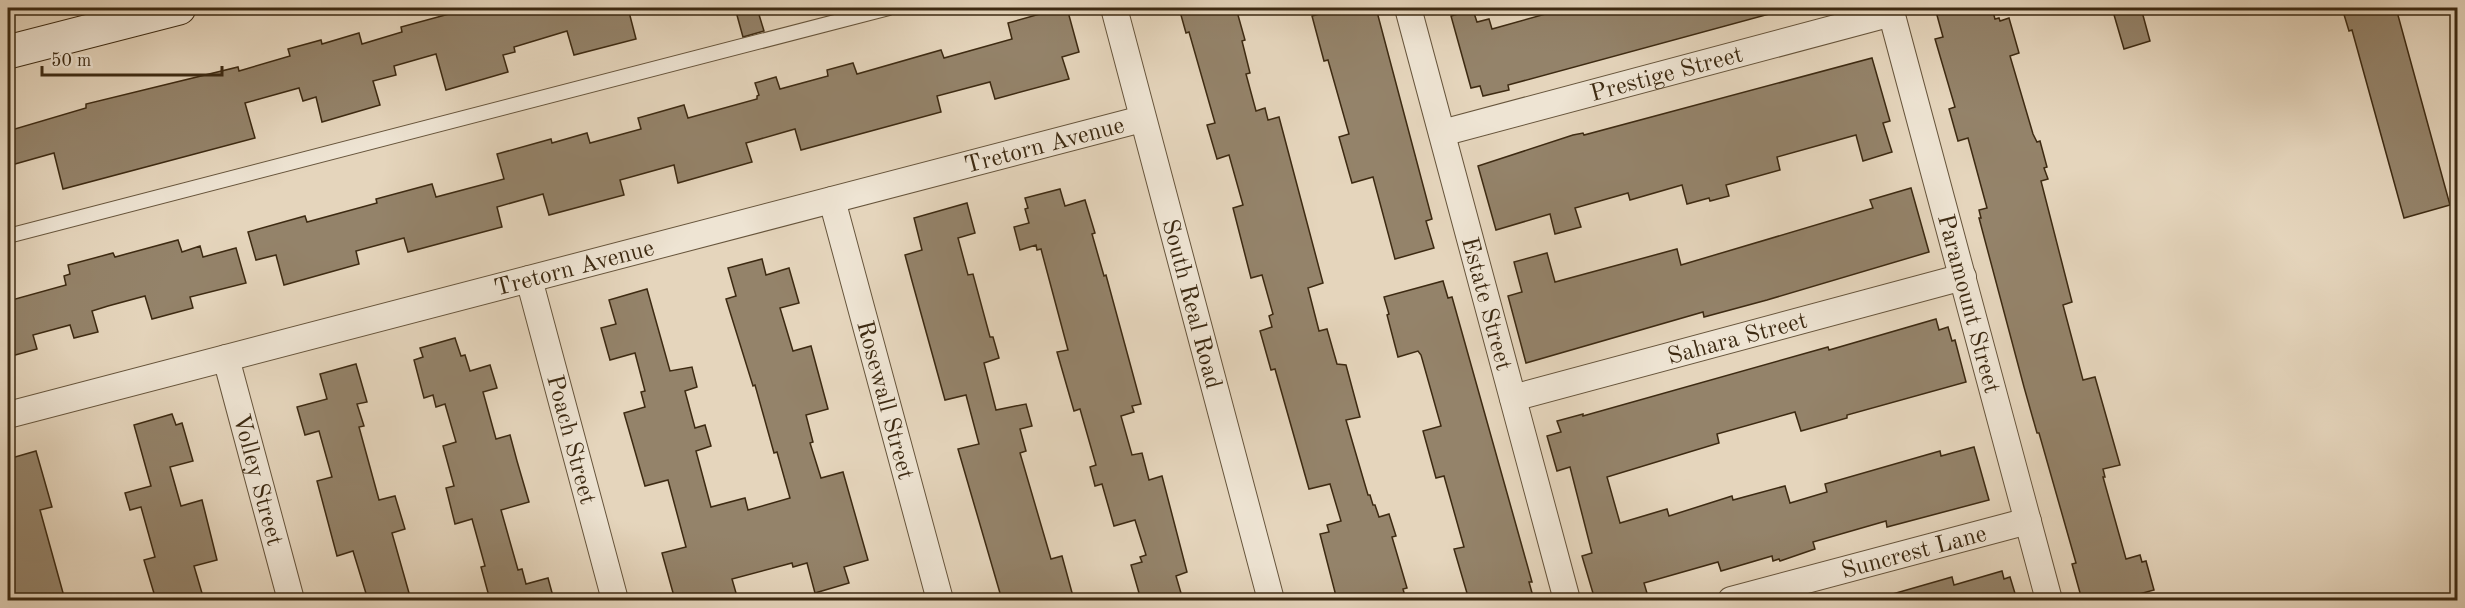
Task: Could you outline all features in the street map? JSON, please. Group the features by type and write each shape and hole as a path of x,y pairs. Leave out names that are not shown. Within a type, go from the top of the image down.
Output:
{"main road":[{"path":"8,52 178,8"}],"street":[{"name":"South Real Road","path":"1114,8 1271,600"},
{"name":"Estate Street","path":"1408,8 1567,600"},
{"name":"Prestige Street","path":"1442,133 1891,10"},
{"name":"Paramount Street","path":"1891,10 2049,600"},
{"name":"Tretorn Avenue","path":"8,415 1142,119"},
{"name":"Rosewall Street","path":"832,200 940,600"},
{"name":"Sahara Street","path":"1513,398 1963,278"},
{"name":"Poach Street","path":"529,279 615,600"},
{"name":"Volley Street","path":"226,358 291,600"},
{"name":"Suncrest Lane","path":"1731,600 2028,521"}],"lane":[{"path":"8,236 889,8"},
{"path":"2456,8 2457,14"}],"building":[{"path":"471,8 628,8 636,39 574,55 567,31 514,47 515,52 503,55 508,72 446,90 436,54 394,66 396,75 373,81 380,105 322,122 316,97 303,101 299,88 245,103 255,138 63,189 54,153 8,166 8,131 86,108 86,104 238,67 239,71 290,56 288,49 321,40 322,44 359,33 362,44 402,32 401,27"},
{"path":"735,8 757,8 764,31 743,37"},
{"path":"1067,8 1079,52 1062,57 1069,79 995,99 990,82 937,96 941,112 801,150 795,129 746,143 752,162 678,183 674,165 620,180 624,195 549,215 543,194 497,207 502,227 408,252 404,238 356,251 359,264 284,285 276,255 256,260 248,232 305,216 307,222 377,203 376,199 432,184 436,197 504,179 497,154 551,139 552,143 587,133 590,143 641,129 638,118 684,105 688,118 757,99 759,95 755,83 776,77 780,89 828,76 827,70 853,63 857,74 941,50 944,58 1012,39 1008,23"},
{"path":"1179,8 1236,8 1245,40 1242,41 1250,73 1246,74 1256,111 1265,108 1268,120 1279,117 1323,283 1308,288 1319,331 1327,329 1337,364 1346,365 1360,417 1346,420 1368,495 1379,517 1389,514 1396,536 1392,537 1407,588 1403,589 1406,600 1337,600 1320,534 1329,532 1327,525 1341,521 1330,484 1309,489 1275,369 1271,370 1260,331 1272,327 1269,316 1273,314 1262,275 1251,278 1233,208 1243,205 1229,155 1217,159 1207,125 1215,123 1189,32 1186,33"},
{"path":"1342,8 1376,8 1432,219 1426,221 1434,248 1395,259 1373,177 1352,183 1339,137 1349,134 1328,60 1324,61 1312,16"},
{"path":"1567,8 1772,8 1773,13 1508,85 1509,90 1483,96 1480,86 1471,88 1451,16 1473,10 1477,22 1489,19 1492,29"},
{"path":"1935,8 1992,8 1995,19 1999,18 2000,21 2009,18 2019,53 2010,56 2033,134 2037,142 2040,141 2047,167 2044,168 2048,179 2041,181 2072,302 2063,305 2083,380 2095,377 2120,465 2103,469 2105,477 2103,477 2126,559 2140,555 2142,562 2146,561 2154,590 2117,600 2082,600 2072,564 2076,563 2024,387 1979,218 1981,218 1979,210 1987,208 1968,138 1958,141 1949,109 1955,107 1935,39 1943,37"},
{"path":"2112,8 2141,8 2150,41 2124,49"},
{"path":"2342,8 2396,8 2450,205 2404,218 2352,30 2349,31"},
{"path":"1872,58 1890,121 1883,123 1892,152 1863,161 1856,135 1777,157 1780,170 1726,185 1729,196 1687,204 1682,185 1630,200 1628,193 1575,208 1581,227 1555,234 1550,214 1496,230 1478,166 1573,135 1583,133 1584,135"},
{"path":"1911,188 1929,252 1767,300 1704,317 1703,312 1526,363 1508,296 1522,292 1514,262 1547,253 1555,282 1677,249 1681,265 1873,208 1870,200"},
{"path":"1060,189 1065,206 1085,200 1095,233 1092,234 1104,276 1106,275 1141,404 1132,406 1134,412 1121,416 1132,455 1142,453 1149,480 1162,476 1187,572 1176,576 1183,600 1141,600 1131,565 1142,562 1140,557 1146,555 1135,520 1114,526 1102,484 1095,486 1090,467 1096,465 1080,409 1074,411 1057,352 1068,350 1041,249 1037,250 1036,245 1020,250 1014,227 1029,223 1025,198"},
{"path":"967,203 975,233 958,238 968,275 973,274 990,337 993,337 999,358 984,363 996,410 1026,404 1032,426 1020,429 1026,451 1020,453 1051,559 1062,556 1074,600 1002,600 958,449 979,444 966,395 945,400 912,281 905,255 922,250 914,218"},
{"path":"178,240 182,252 200,246 203,257 236,248 246,283 190,297 193,308 152,319 145,296 108,306 92,311 98,332 74,338 70,325 33,335 37,349 8,357 8,301 66,285 64,276 70,274 68,265 113,253 115,257"},
{"path":"762,259 766,275 789,268 799,303 780,308 793,351 811,346 828,409 806,415 813,442 810,443 821,478 843,472 868,560 844,567 849,583 815,593 807,563 793,567 792,563 732,579 738,600 675,600 662,553 686,547 668,480 645,486 624,413 645,407 641,392 645,391 635,353 610,360 601,328 616,324 609,300 647,289 670,371 692,367 697,387 685,391 695,428 705,425 711,446 696,451 711,507 745,498 748,510 790,498 726,299 736,296 728,268"},
{"path":"1443,281 1448,298 1452,297 1532,582 1529,582 1534,600 1469,600 1454,549 1464,547 1444,476 1436,478 1423,431 1441,426 1421,355 1418,351 1398,357 1384,297"},
{"path":"1936,319 1939,330 1948,327 1952,341 1955,340 1966,382 1847,415 1847,418 1801,431 1795,412 1717,434 1719,443 1607,477 1620,523 1667,509 1669,516 1732,496 1733,500 1785,486 1790,503 1827,492 1825,484 1940,451 1941,456 1974,447 1989,500 1887,527 1886,521 1813,542 1815,549 1780,561 1779,559 1773,561 1772,556 1721,571 1718,562 1644,583 1649,600 1595,600 1582,556 1592,553 1570,467 1557,471 1547,436 1561,432 1557,421 1583,414 1583,416 1828,347 1829,350"},
{"path":"455,338 461,356 465,355 470,371 490,365 497,388 483,392 496,439 510,435 529,502 501,510 518,570 522,569 526,584 548,578 554,600 490,600 481,567 485,566 472,519 455,524 446,488 454,486 443,446 456,442 445,404 436,407 433,395 424,398 414,360 423,357 420,348"},
{"path":"356,364 367,402 357,404 364,426 359,427 379,500 395,496 405,529 392,533 411,600 368,600 353,551 337,556 317,481 332,477 319,431 305,435 297,407 327,399 320,374"},
{"path":"172,414 176,425 182,423 193,461 170,467 181,506 202,500 217,560 194,566 204,600 156,600 144,560 155,557 141,507 130,510 125,493 151,486 134,425"},
{"path":"36,451 52,507 40,510 65,600 8,600 8,564 14,562 11,552 14,552 8,528 8,459"},
{"path":"2002,571 2004,579 2010,577 2017,600 1890,600 1889,595 1952,577 1954,585"}]}
